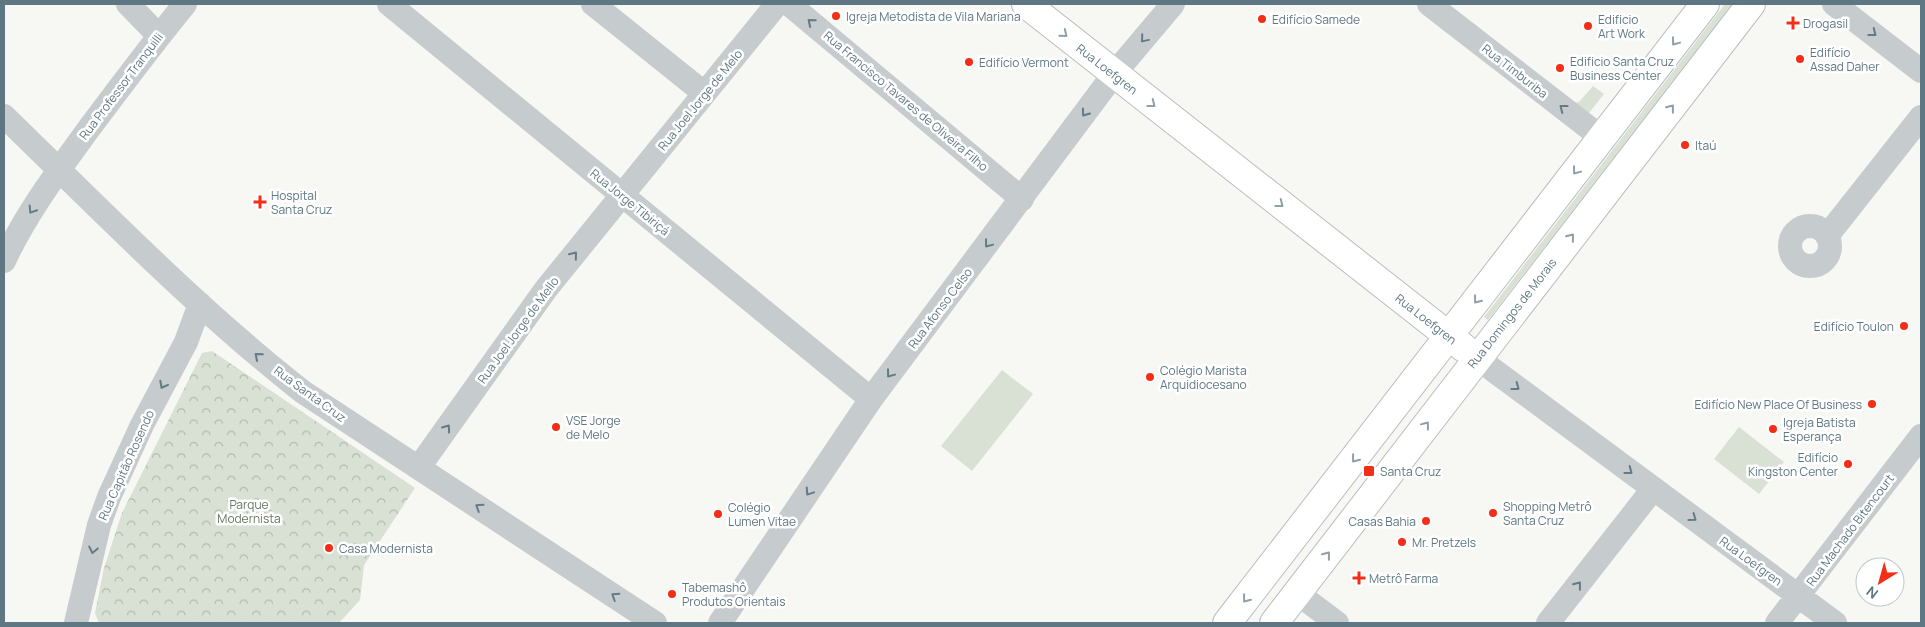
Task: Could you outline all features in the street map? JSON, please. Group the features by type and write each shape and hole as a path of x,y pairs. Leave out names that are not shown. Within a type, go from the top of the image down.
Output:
{"main road":[{"name":"Rua Loefgren","path":"1026,4 1477,358"},
{"path":"1227,623 1704,4"},
{"name":"Rua Domingos de Morais","path":"1274,623 1752,4"}],"street":[{"path":"128,4 159,36"},
{"name":"Rua Professor Tranquilli","path":"4,261 26,220 59,169 185,4"},
{"name":"Rua Jorge Tibiriçá","path":"389,4 871,399"},
{"path":"593,4 704,93"},
{"name":"Rua Joel Jorge de Melo","path":"622,196 777,4"},
{"name":"Rua Francisco Tavares de Oliveira Filho","path":"789,4 1022,199"},
{"name":"Rua Afonso Celso","path":"720,623 871,399 1114,74 1174,4"},
{"name":"Rua Timburiba","path":"1428,4 1602,138"},
{"path":"1834,4 1921,71"},
{"name":"Rua Santa Cruz","path":"4,116 207,311 304,392 655,623"},
{"path":"1827,236 1921,117"},
{"name":"Rua Joel Jorge de Mello","path":"419,467 546,289 622,196"},
{"name":"Rua Capitão Rosendo","path":"76,623 99,525 109,496 142,425 186,342 207,311"},
{"name":"Rua Loefgren","path":"1477,358 1835,623"},
{"name":"Rua Machado Bitencourt","path":"1777,623 1921,436"},
{"path":"1548,623 1654,489"},
{"path":"1297,593 1337,623"}],"green space":[{"path":"1725,4 1733,4 1488,320 1484,317"},
{"path":"1593,86 1604,94 1589,113 1572,103 1579,102"},
{"name":"Parque Modernista","path":"212,351 415,488 364,565 360,600 339,623 99,623 95,613 104,568 122,513 202,353"},
{"path":"1002,370 1033,394 972,471 941,446"},
{"path":"1739,427 1784,462 1759,494 1714,459"}],"place":[{"name":"Igreja Metodista de Vila Mariana","path":"836,16"},
{"name":"Edifício Samede","path":"1262,19"},
{"name":"Drogasil","path":"1793,23"},
{"name":"Edificio Art Work","path":"1588,26"},
{"name":"Edifício Assad Daher","path":"1800,59"},
{"name":"Edifício Vermont","path":"969,62"},
{"name":"Edificio Santa Cruz Business Center","path":"1560,68"},
{"name":"Itaú","path":"1685,145"},
{"name":"Hospital Santa Cruz","path":"260,202"},
{"name":"Edifício Toulon","path":"1904,326"},
{"name":"Colégio Marista Arquidiocesano","path":"1150,377"},
{"name":"Edifício New Place Of Business","path":"1872,404"},
{"name":"VSE Jorge de Melo","path":"556,427"},
{"name":"Igreja Batista Esperança","path":"1773,429"},
{"name":"Edifício Kingston Center","path":"1848,464"},
{"name":"Santa Cruz","path":"1369,471"},
{"name":"Shopping Metrô Santa Cruz","path":"1493,513"},
{"name":"Colégio Lumen Vitae","path":"718,514"},
{"name":"Casas Bahia","path":"1426,521"},
{"name":"Mr. Pretzels","path":"1402,542"},
{"name":"Casa Modernista","path":"329,548"},
{"name":"Metrô Farma","path":"1359,578"},
{"name":"Tabemashô Produtos Orientais","path":"672,594"}]}
